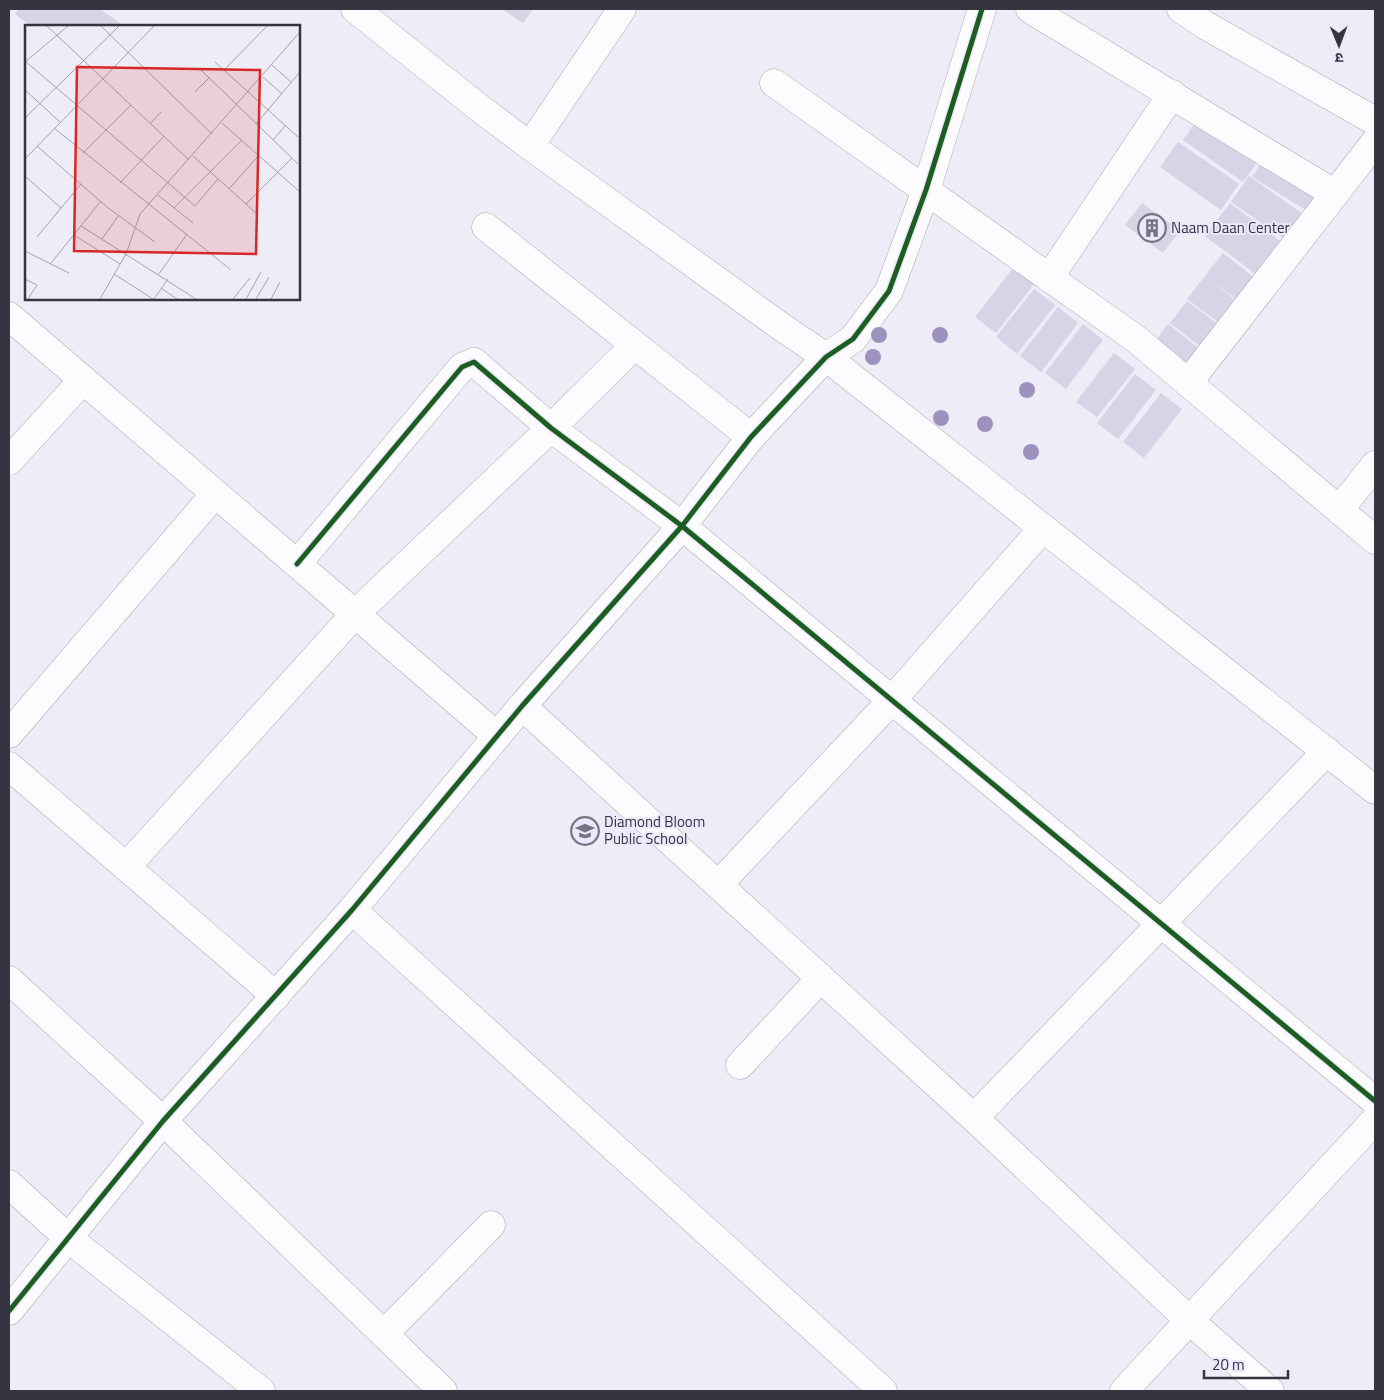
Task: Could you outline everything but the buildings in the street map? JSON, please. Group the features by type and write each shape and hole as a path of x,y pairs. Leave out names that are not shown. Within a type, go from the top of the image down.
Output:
{"street":[{"path":"355,9 530,146 826,357 1375,790"},
{"path":"530,146 622,9"},
{"path":"9,1311 163,1121 352,910 522,706 682,526 751,437 826,357 853,339 889,291 926,190 982,9"},
{"path":"1030,9 1335,194"},
{"path":"1181,9 1375,121"},
{"path":"774,83 1136,339 1375,540"},
{"path":"1050,278 1172,94"},
{"path":"1188,382 1375,142"},
{"path":"486,227 751,437"},
{"path":"9,316 497,736"},
{"path":"126,867 355,614 635,346"},
{"path":"297,564 462,366 474,362 551,428 682,526 1375,1101"},
{"path":"9,461 83,380"},
{"path":"1339,510 1375,465"},
{"path":"9,734 215,494"},
{"path":"718,885 892,700 1043,528"},
{"path":"522,706 974,1118 1190,1321 1270,1391"},
{"path":"974,1118 1327,751"},
{"path":"9,766 276,996"},
{"path":"352,910 883,1391"},
{"path":"740,1065 821,978"},
{"path":"13,993 163,1121 443,1391"},
{"path":"1124,1391 1375,1120"},
{"path":"9,1184 68,1238 261,1391"},
{"path":"384,1334 491,1225"}],"cycle path":[{"path":"9,1311 163,1121 352,910 522,706 682,526 751,437 826,357 853,339 889,291 926,190 982,9"},
{"path":"297,564 462,367 474,362 551,428 682,526 1375,1101"}],"place":[{"name":"Naam Daan Center","path":"1152,228"},
{"name":"Diamond Bloom Public School","path":"585,831"}]}
